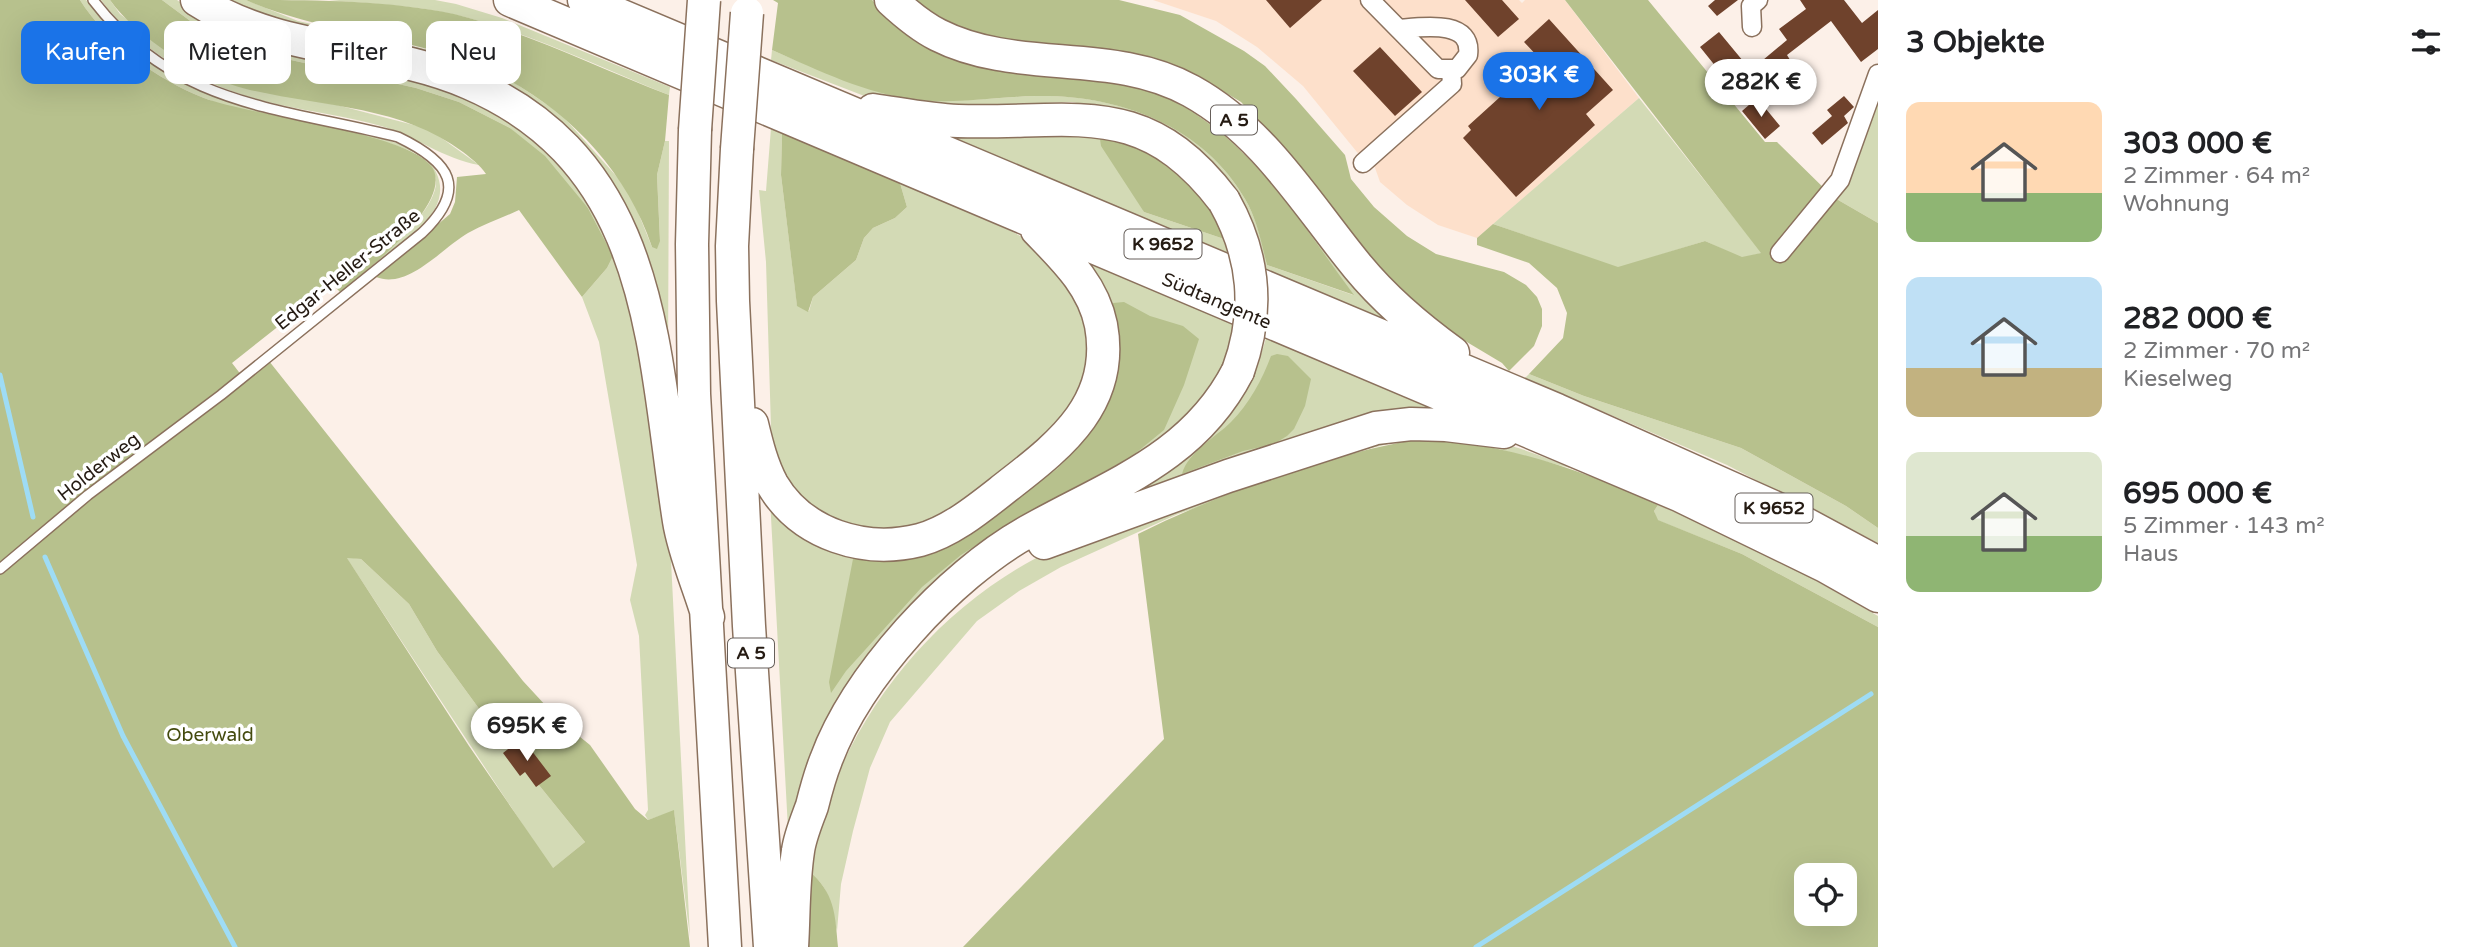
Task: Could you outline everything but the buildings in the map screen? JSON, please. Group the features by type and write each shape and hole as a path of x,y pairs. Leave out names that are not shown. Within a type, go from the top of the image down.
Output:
{"highway":[{"name":"A 5","path":"197,0 234,22 283,38 410,64 469,83 525,115 549,134 580,166 618,223 643,291 662,386 680,523 708,617"},
{"name":"K 9652","path":"485,0 517,3"},
{"name":"Südtangente","path":"584,0 1493,383 1767,504 1878,563"},
{"name":"A 5","path":"704,0 695,130 692,244 694,394 725,947"},
{"name":"A 5","path":"891,0 936,34 961,44 1013,56 1127,68 1188,89 1212,104 1258,143 1293,181 1357,266 1389,302 1493,383"},
{"name":"Südtangente","path":"517,3 1547,438 1770,538 1878,596"},
{"name":"A 5","path":"748,7 741,71 732,246 736,359 770,947"},
{"name":"K 9652","path":"834,105 956,121 1054,118 1114,124 1150,136 1198,169 1224,201 1246,251 1253,291 1252,322 1238,370 1208,418 1168,453 1116,485 1008,543 963,579"},
{"name":"A 5","path":"736,359 760,457 773,486 794,511 820,529 849,542 886,545 922,540 983,505 1056,447 1072,431 1095,393 1103,352 1097,308 1084,282 1026,219"},
{"path":"792,947 798,850 826,758 849,713 878,670 934,604 963,579 1090,524 1377,428 1411,424 1446,425 1547,438"}],"street":[{"path":"1370,0 1438,69 1451,70 1463,63 1468,55 1468,42 1454,29 1399,29"},
{"path":"1752,27 1751,6 1758,0"},
{"path":"1363,163 1452,84 1451,70"},
{"path":"1780,253 1840,180 1878,74"}],"lane":[{"name":"Edgar-Heller-Straße","path":"93,0 109,21 129,40 156,62 193,83 227,98 270,110 398,137 422,148 434,159 448,183 446,206 422,233 221,394"},
{"name":"Holderweg","path":"0,569 88,495 221,394"}],"shaded area":[{"path":"1153,0 1519,0 1522,3 1525,0 1565,0 1639,98 1477,238 1438,225 1407,205 1380,182 1374,165 1361,157 1303,86 1257,47 1216,21"}],"green space":[{"name":"Oberwald","path":"0,0 80,0 95,21 21,21 21,84 150,84 150,69 164,78 164,84 174,84 204,98 393,144 417,155 432,167 436,182 431,199 404,236 340,292 332,284 232,363 245,380 269,361 523,681 559,720 590,745 635,809 648,820 674,810 690,947 0,947","holes":["347,558 361,559 409,604 437,651 496,732 585,842 553,868 469,746"]},
{"path":"80,0 86,0 105,21 95,21"},
{"path":"101,0 110,0 129,21 118,20"},
{"path":"110,0 162,0 190,21 164,21 164,50 150,40 150,21 129,21"},
{"path":"162,0 177,0 208,21 190,21"},
{"path":"212,0 246,0 305,23 305,27"},
{"path":"246,0 376,3 428,9 478,21 426,21 426,48 412,45 412,21 309,21"},
{"path":"329,0 435,0 509,21 480,21 391,5"},
{"path":"773,0 872,0 921,41 969,62 1022,72 1118,83 1150,91 1171,100 1200,117 1251,161 1294,213 1354,295 1267,265 1253,215 1227,173 1206,151 1182,133 1155,119 1126,108 1066,97 933,101 880,93 772,50 778,3"},
{"path":"872,0 879,0 892,13 1101,69 1213,112 1410,331 1267,272 1260,241 1246,207 1112,110 1072,102 936,107 867,97 771,60 772,50 843,78 919,99 952,101 1067,97 1127,108 1156,119 1182,133 1206,151 1227,173 1253,215 1267,265 1353,295 1275,187 1245,153 1202,117 950,57 916,40"},
{"path":"913,0 1119,0 1180,15 1265,66 1345,155 1351,179 1374,207 1407,236 1436,254 1504,272 1526,285 1537,297 1542,309 1542,326 1534,346 1509,371 1502,363 1430,320 1380,270 1296,161 1241,102 1206,81 1152,57 1127,52 990,39 958,28"},
{"path":"1565,0 1648,0 1765,142 1777,142 1833,197 1878,223 1878,528 1846,506 1741,448 1584,396 1529,374 1563,338 1567,313 1557,288 1529,263 1477,245 1477,238 1493,224 1618,267 1705,241 1742,257 1761,253"},
{"path":"521,26 670,87 669,95 521,35"},
{"path":"521,34 669,95 665,141 657,175 660,241 657,249 652,247 638,213 598,152 573,126 515,84 521,84"},
{"path":"150,37 164,48 164,58 150,48"},
{"path":"291,43 305,47 305,63 291,60"},
{"path":"412,46 426,49 426,74 412,67"},
{"path":"150,60 164,70 164,78 151,70"},
{"path":"291,60 305,63 305,84 398,84 459,102 510,128 545,156 588,208 613,256 607,268 582,297 519,210 468,233 412,273 400,278 376,277 450,214 455,202 457,177 486,174 463,152 413,125 359,110 228,84 291,84"},
{"path":"412,76 419,78 426,81 426,84 433,84 510,118 580,183 624,264 669,521 690,937 674,811 648,820 645,815 648,810 639,636 630,600 637,565 599,342 582,297 607,268 613,256 588,208 510,128 459,102 398,84 412,84"},
{"path":"174,84 190,84 251,108 387,140 419,153 436,172 440,187 432,214 410,237 373,266 412,227 429,204 436,178 423,158 389,144 245,111"},
{"path":"214,84 235,84 337,105 429,129 479,165 454,158 381,126 276,104"},
{"path":"445,84 516,84 561,114 618,178 633,200 652,247 660,240 657,175 665,141 669,141 668,359 578,150"},
{"path":"1878,86 1878,223 1833,197"},
{"path":"1639,98 1762,253 1742,258 1705,241 1618,268 1493,224"},
{"path":"771,128 782,133 781,175 797,305 809,311 813,297 856,260 864,238 873,228 895,218 907,207 900,183 1011,231 1035,244 1057,261 1094,339 1078,410 958,512 900,536 823,519 787,486 774,450 766,262 759,190 766,191"},
{"path":"1115,130 1144,212 1230,241 1235,258 943,136"},
{"path":"782,133 900,183 907,207 895,218 873,228 864,238 856,260 813,297 808,312 797,306 781,175"},
{"path":"1107,135 1122,138 1150,151 1176,170 1213,207 1230,241 1144,212 1101,146 1100,139"},
{"path":"1079,258 1238,325 1217,385 1166,442 955,570 788,829 770,499 918,550 1103,392"},
{"path":"1124,302 1150,316 1183,326 1199,339 1184,385 1164,430 1131,457 1016,519 961,555 922,587 846,671 831,693 829,682 853,559 975,527 1057,469 1085,440 1105,406 1116,376 1118,347 1111,306 1113,303"},
{"path":"1266,338 1457,417 1122,501 1172,469 1212,435 1244,393"},
{"path":"1271,356 1288,356 1311,379 1305,406 1294,429 1274,444 1243,451 1182,474 1196,452 1244,407"},
{"path":"1529,374 1584,396 1741,448 1846,506 1878,528 1878,543 1727,465 1525,378"},
{"path":"1410,431 1455,434 1494,441 1574,469 1471,442 1426,438 1392,443 1356,452 1178,514 1061,567 1019,591 977,621 890,722 870,768 853,831 841,884 837,931 826,891 808,870 821,818 840,769 865,722 895,678 929,639 968,603 1011,572 1058,547 1340,447"},
{"path":"1426,438 1486,446 1574,470 1658,505 1654,511 1658,520 1742,554 1878,627 1878,947 963,947 1164,739 1138,534 1242,489 1354,453"},
{"path":"1658,505 1743,542 1825,586 1878,616 1878,627 1742,554 1657,520 1654,511"},
{"path":"346,557 361,559 409,604 437,651 496,732 585,842 552,869"},
{"path":"808,870 829,896 838,947 805,947"}],"waterway":[{"path":"0,375 33,517"},
{"path":"45,557 123,736 235,947"},
{"path":"1476,947 1871,694"}]}
